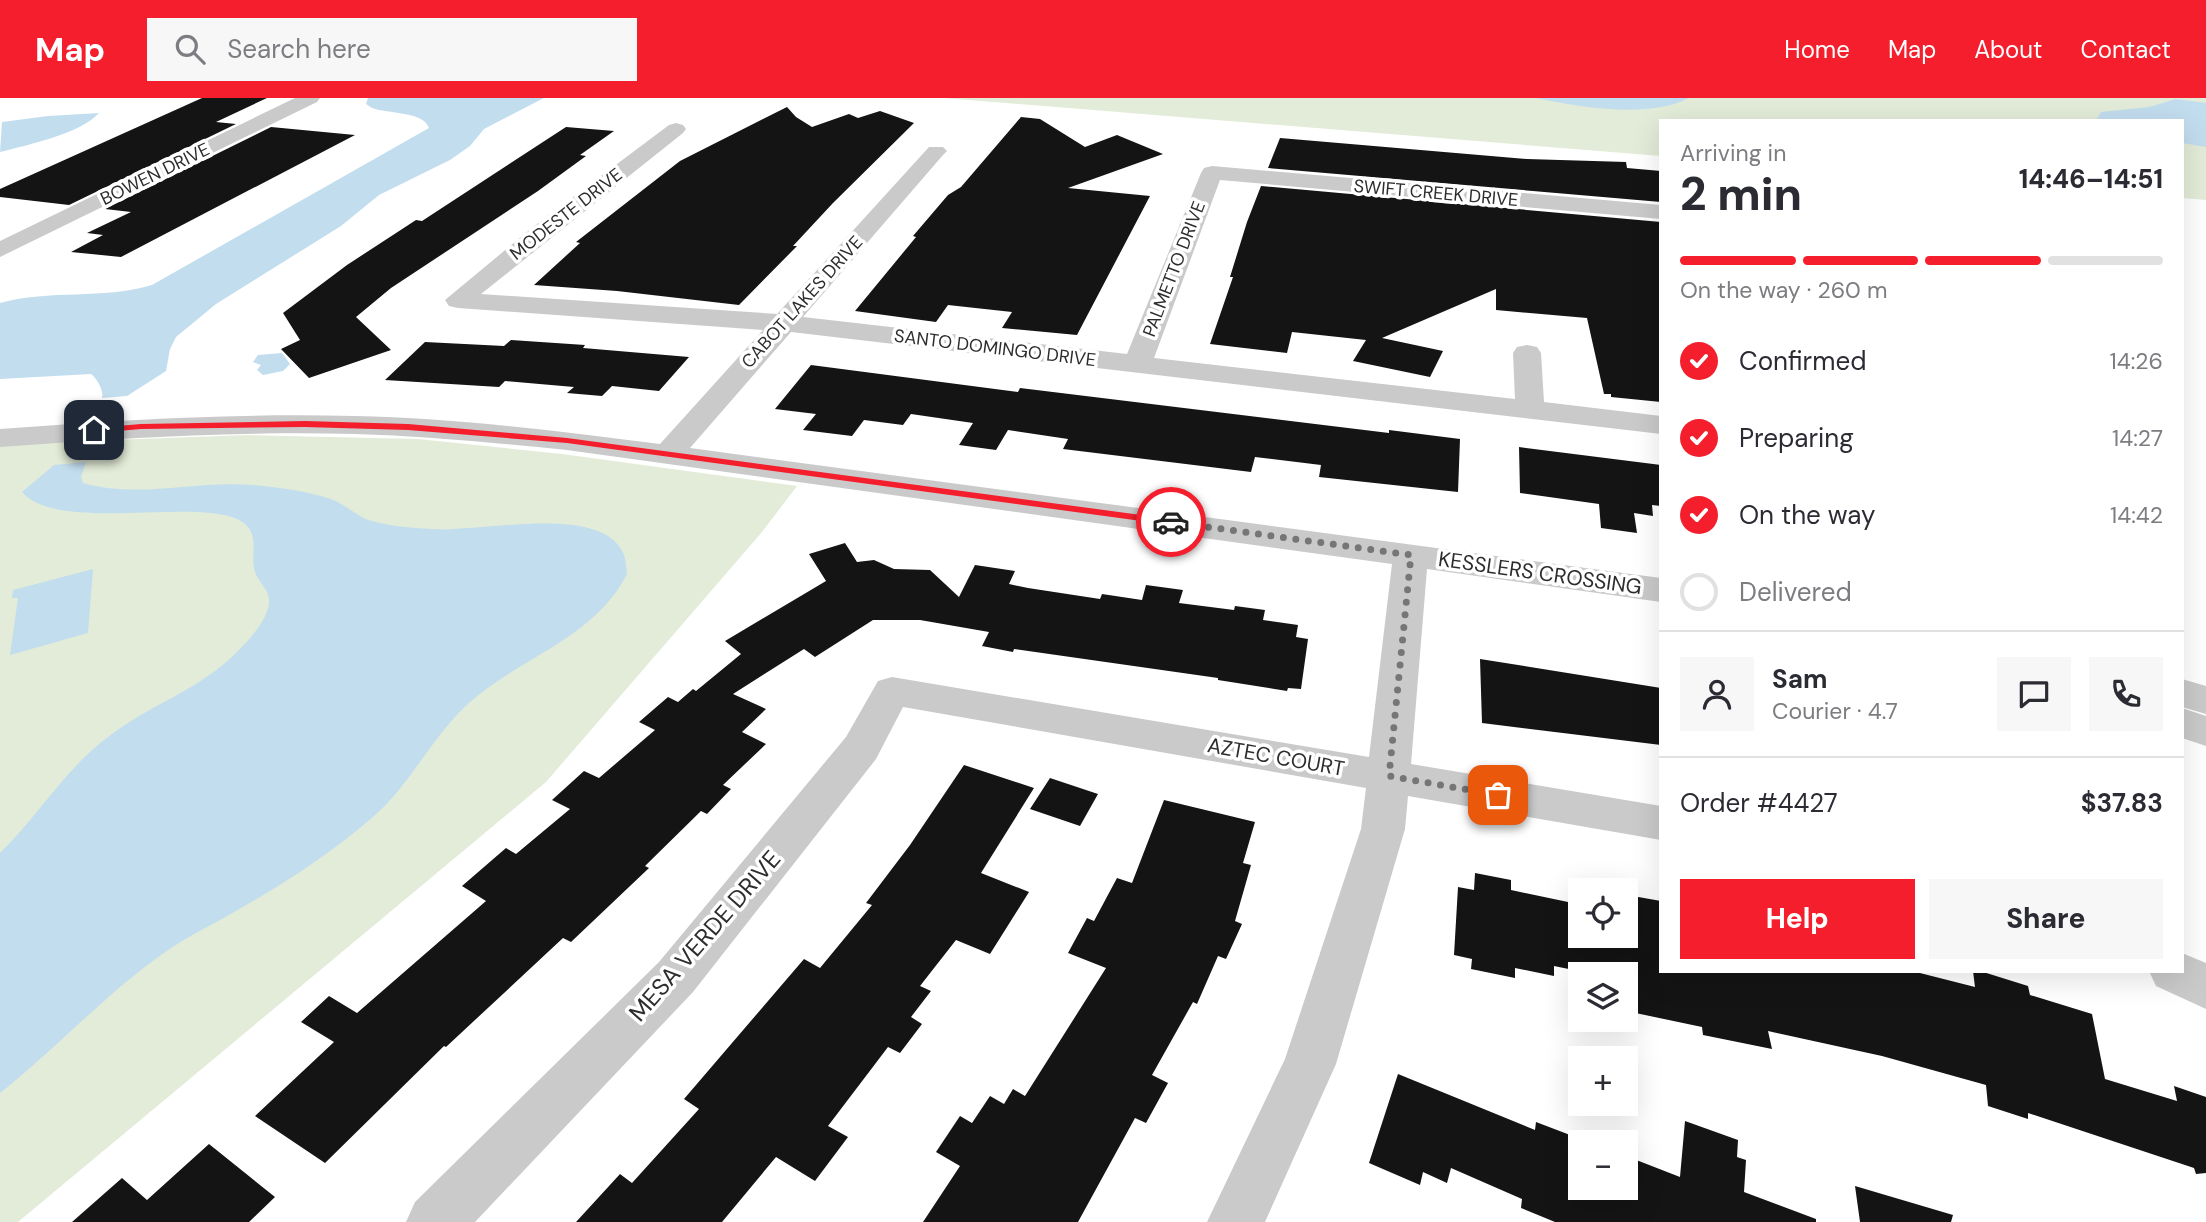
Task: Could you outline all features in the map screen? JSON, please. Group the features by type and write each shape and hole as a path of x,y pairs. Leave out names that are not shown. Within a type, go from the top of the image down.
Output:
{"street":[{"name":"BOWEN DRIVE","path":"0,250 310,98"},
{"name":"MODESTE DRIVE","path":"458,300 541,232 676,129"},
{"name":"CABOT LAKES DRIVE","path":"667,454 936,151"},
{"name":"SWIFT CREEK DRIVE","path":"1212,173 1659,212"},
{"name":"PALMETTO DRIVE","path":"1137,365 1212,173"},
{"name":"SANTO DOMINGO DRIVE","path":"458,300 783,323 1659,425"},
{"path":"1527,353 1530,410"},
{"name":"KESSLERS CROSSING","path":"0,438 141,427 305,424 408,427 567,441 1659,590"},
{"path":"1236,1222 1310,1064 1383,829 1411,555"},
{"name":"AZTEC COURT","path":"892,691 1659,822"},
{"name":"MESA VERDE DRIVE","path":"435,1222 676,977 862,748 892,691"},
{"path":"2184,694 2206,700"},
{"path":"2184,724 2206,731"},
{"path":"2177,973 2206,987"}],"green space":[{"path":"944,98 2206,98 2206,200 2184,198 2184,119 1659,119 1659,156"},
{"path":"248,435 418,439 562,454 797,486 762,532 546,782 18,1222 0,1222 0,444"}],"water":[{"path":"368,98 544,98 484,129 470,146 450,160 379,195 341,226 216,304 176,337 170,349 166,371 127,396 102,398 100,385 91,374 0,379 0,303 38,296 133,290 152,285 429,128 413,116 372,108 366,104"},
{"path":"1536,98 1689,98 1655,108 1635,110 1572,105"},
{"path":"2176,99 2206,103 2206,147 2184,143 2184,119 2097,119 2101,112 2149,107"},
{"path":"99,113 66,133 0,152 2,122"},
{"path":"282,353 290,364 283,371 263,375 257,370 261,365 253,362 258,355"},
{"path":"86,462 81,477 83,483 125,489 231,484 282,488 331,499 368,520 383,524 432,529 533,524 586,527 607,535 621,549 627,574 613,596 596,615 555,646 489,687 469,703 444,730 387,803 358,830 288,880 155,960 109,996 0,1093 0,853 78,763 108,737 206,677 236,653 262,622 269,600 255,572 251,531 230,517 204,513 69,511 41,505 22,492 54,465"},
{"path":"93,569 88,633 10,655 18,598 12,598 13,590"}],"building":[{"path":"202,98 267,98 216,122 236,124 69,205 0,197 0,189"},
{"path":"787,107 796,117 812,127 849,114 858,118 880,111 914,123 833,203 793,246 797,246 739,305 534,285 580,243 576,242 680,161"},
{"path":"1021,117 1040,119 1085,147 1117,135 1163,154 1068,188 1150,196 1077,335 1002,328 1012,312 948,305 936,322 855,311 948,195 961,187"},
{"path":"271,127 355,135 121,257 71,252 103,235 87,233 131,212 105,209"},
{"path":"566,127 614,131 580,155 586,156 538,191 391,288 356,317 391,350 309,378 281,349 300,340 283,313 347,265 416,220 422,221"},
{"path":"1280,138 1527,159 1626,162 1627,168 1659,171 1659,202 1268,168"},
{"path":"1261,186 1659,222 1659,402 1604,394 1587,318 1496,310 1496,289 1382,338 1443,351 1430,377 1353,361 1366,340 1292,332 1287,353 1210,344 1233,277 1230,277"},
{"path":"511,340 689,357 659,391 612,386 602,396 567,393 574,387 505,381 499,387 385,380 425,342 504,346"},
{"path":"811,365 1018,392 1020,388 1389,433 1389,430 1460,439 1458,492 1319,477 1321,465 1255,457 1251,472 1063,449 1068,439 1008,430 996,450 959,445 973,423 911,414 903,425 864,420 852,436 803,430 816,414 775,409"},
{"path":"1519,447 1659,465 1659,506 1652,505 1653,516 1634,513 1637,533 1601,528 1599,504 1520,493"},
{"path":"845,543 857,562 874,560 894,569 930,570 959,597 975,565 1015,571 1009,584 1028,588 1100,599 1102,594 1142,600 1146,585 1183,590 1179,603 1234,610 1235,606 1265,610 1263,620 1298,625 1296,637 1308,639 1301,689 1288,688 1287,691 1218,678 1014,649 1013,652 982,646 989,632 920,620 873,620 815,657 804,649 733,694 766,709 742,732 766,744 723,785 731,789 707,814 701,811 645,866 649,868 571,942 563,938 444,1046 325,1163 255,1116 334,1042 301,1022 329,996 357,1013 486,901 462,886 506,848 516,854 570,809 552,800 584,771 599,778 655,730 639,722 668,697 678,702 693,689 696,691 741,654 725,641 826,581 809,554"},
{"path":"1480,659 1659,688 1659,745 1482,723"},
{"path":"964,765 1034,788 981,873 1029,892 990,954 956,940 920,986 931,991 911,1017 922,1024 900,1053 888,1047 828,1126 848,1137 815,1181 776,1157 722,1222 576,1222 620,1174 632,1183 699,1109 684,1099 804,959 820,968 872,905 866,903 910,845"},
{"path":"1050,778 1098,794 1080,826 1030,809"},
{"path":"1164,800 1255,822 1243,863 1251,865 1235,921 1242,924 1226,959 1218,956 1197,1004 1193,1002 1152,1075 1168,1083 1146,1123 1135,1118 1078,1222 923,1222 960,1166 936,1152 960,1116 972,1123 990,1096 1004,1104 1013,1089 1025,1096 1106,968 1068,953 1087,918 1094,921 1117,878 1132,883"},
{"path":"1475,873 1511,880 1511,890 1568,902 1568,948 1638,948 1638,897 1659,901 1659,973 1920,973 1975,987 1973,973 1986,973 2028,986 2030,995 2092,1014 2105,1079 2177,1101 2174,1086 2206,1097 2206,1173 2196,1174 2194,1168 2028,1113 2028,1119 1988,1106 1986,1085 1882,1056 1768,1031 1772,1049 1703,1035 1702,1027 1638,1014 1638,962 1568,962 1568,969 1554,966 1554,976 1515,968 1515,978 1471,969 1472,959 1454,955 1458,887 1474,890"},
{"path":"1398,1074 1535,1130 1536,1122 1568,1134 1568,1200 1638,1200 1638,1161 1680,1177 1685,1121 1738,1140 1737,1157 1746,1160 1744,1192 1816,1219 1816,1222 1555,1222 1521,1208 1522,1199 1451,1168 1447,1183 1423,1172 1420,1185 1369,1163"},
{"path":"209,1144 275,1197 249,1222 72,1222 122,1178 147,1200"},
{"path":"1855,1186 1953,1215 1951,1222 1860,1222"}],"way so far":[{"path":"1171,522 1411,555 1389,776 1498,795"}],"route":[{"path":"94,430 305,424 408,427 567,441 1171,522"}]}
